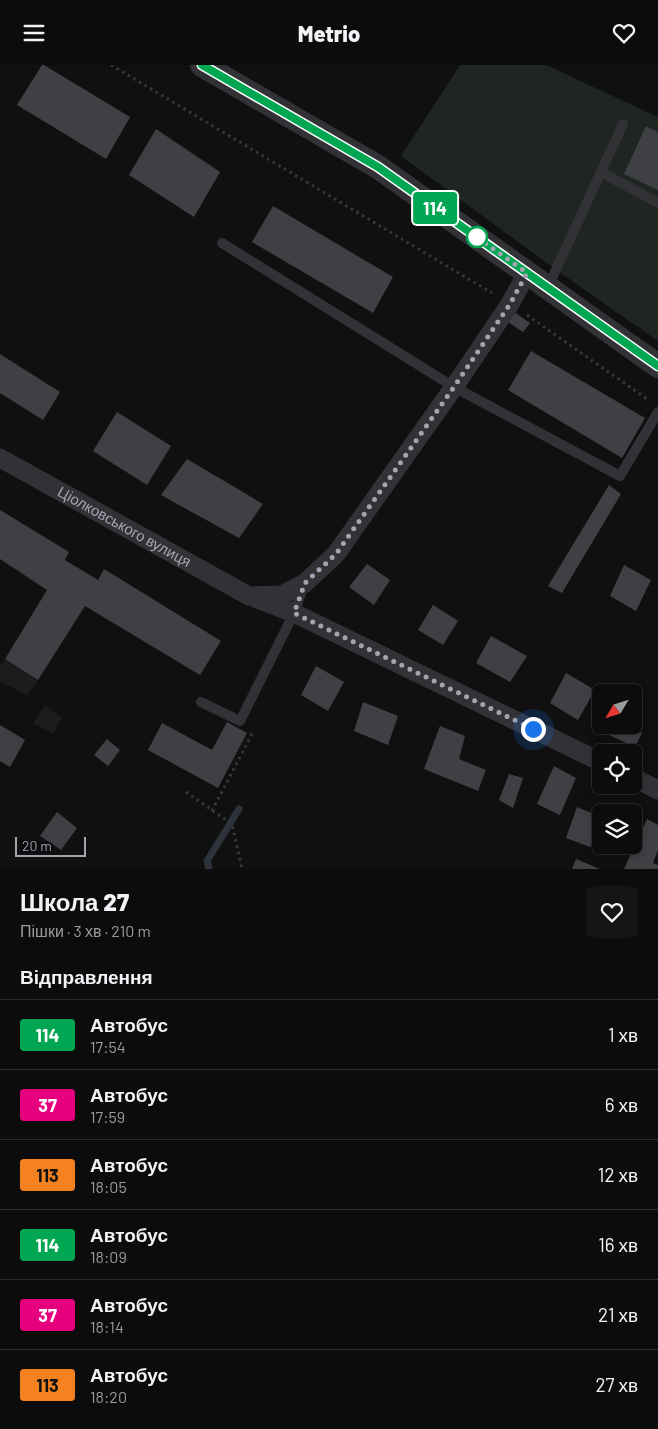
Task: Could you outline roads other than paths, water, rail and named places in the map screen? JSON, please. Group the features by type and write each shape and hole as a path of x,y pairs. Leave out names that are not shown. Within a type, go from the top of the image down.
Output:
{"street":[{"path":"202,65 378,167 658,366"},
{"path":"249,596 282,595 305,583 336,554 454,387 510,304 527,273"},
{"name":"Ціолковського вулиця","path":"0,458 249,596 294,613 592,758"},
{"path":"642,782 658,790"}],"lane":[{"path":"548,287 624,124"},
{"path":"601,172 658,203"},
{"path":"222,243 454,387 620,476 658,412"},
{"path":"201,703 240,721 294,613 305,583"}],"waterway":[{"path":"209,869 207,861 239,809"}]}
